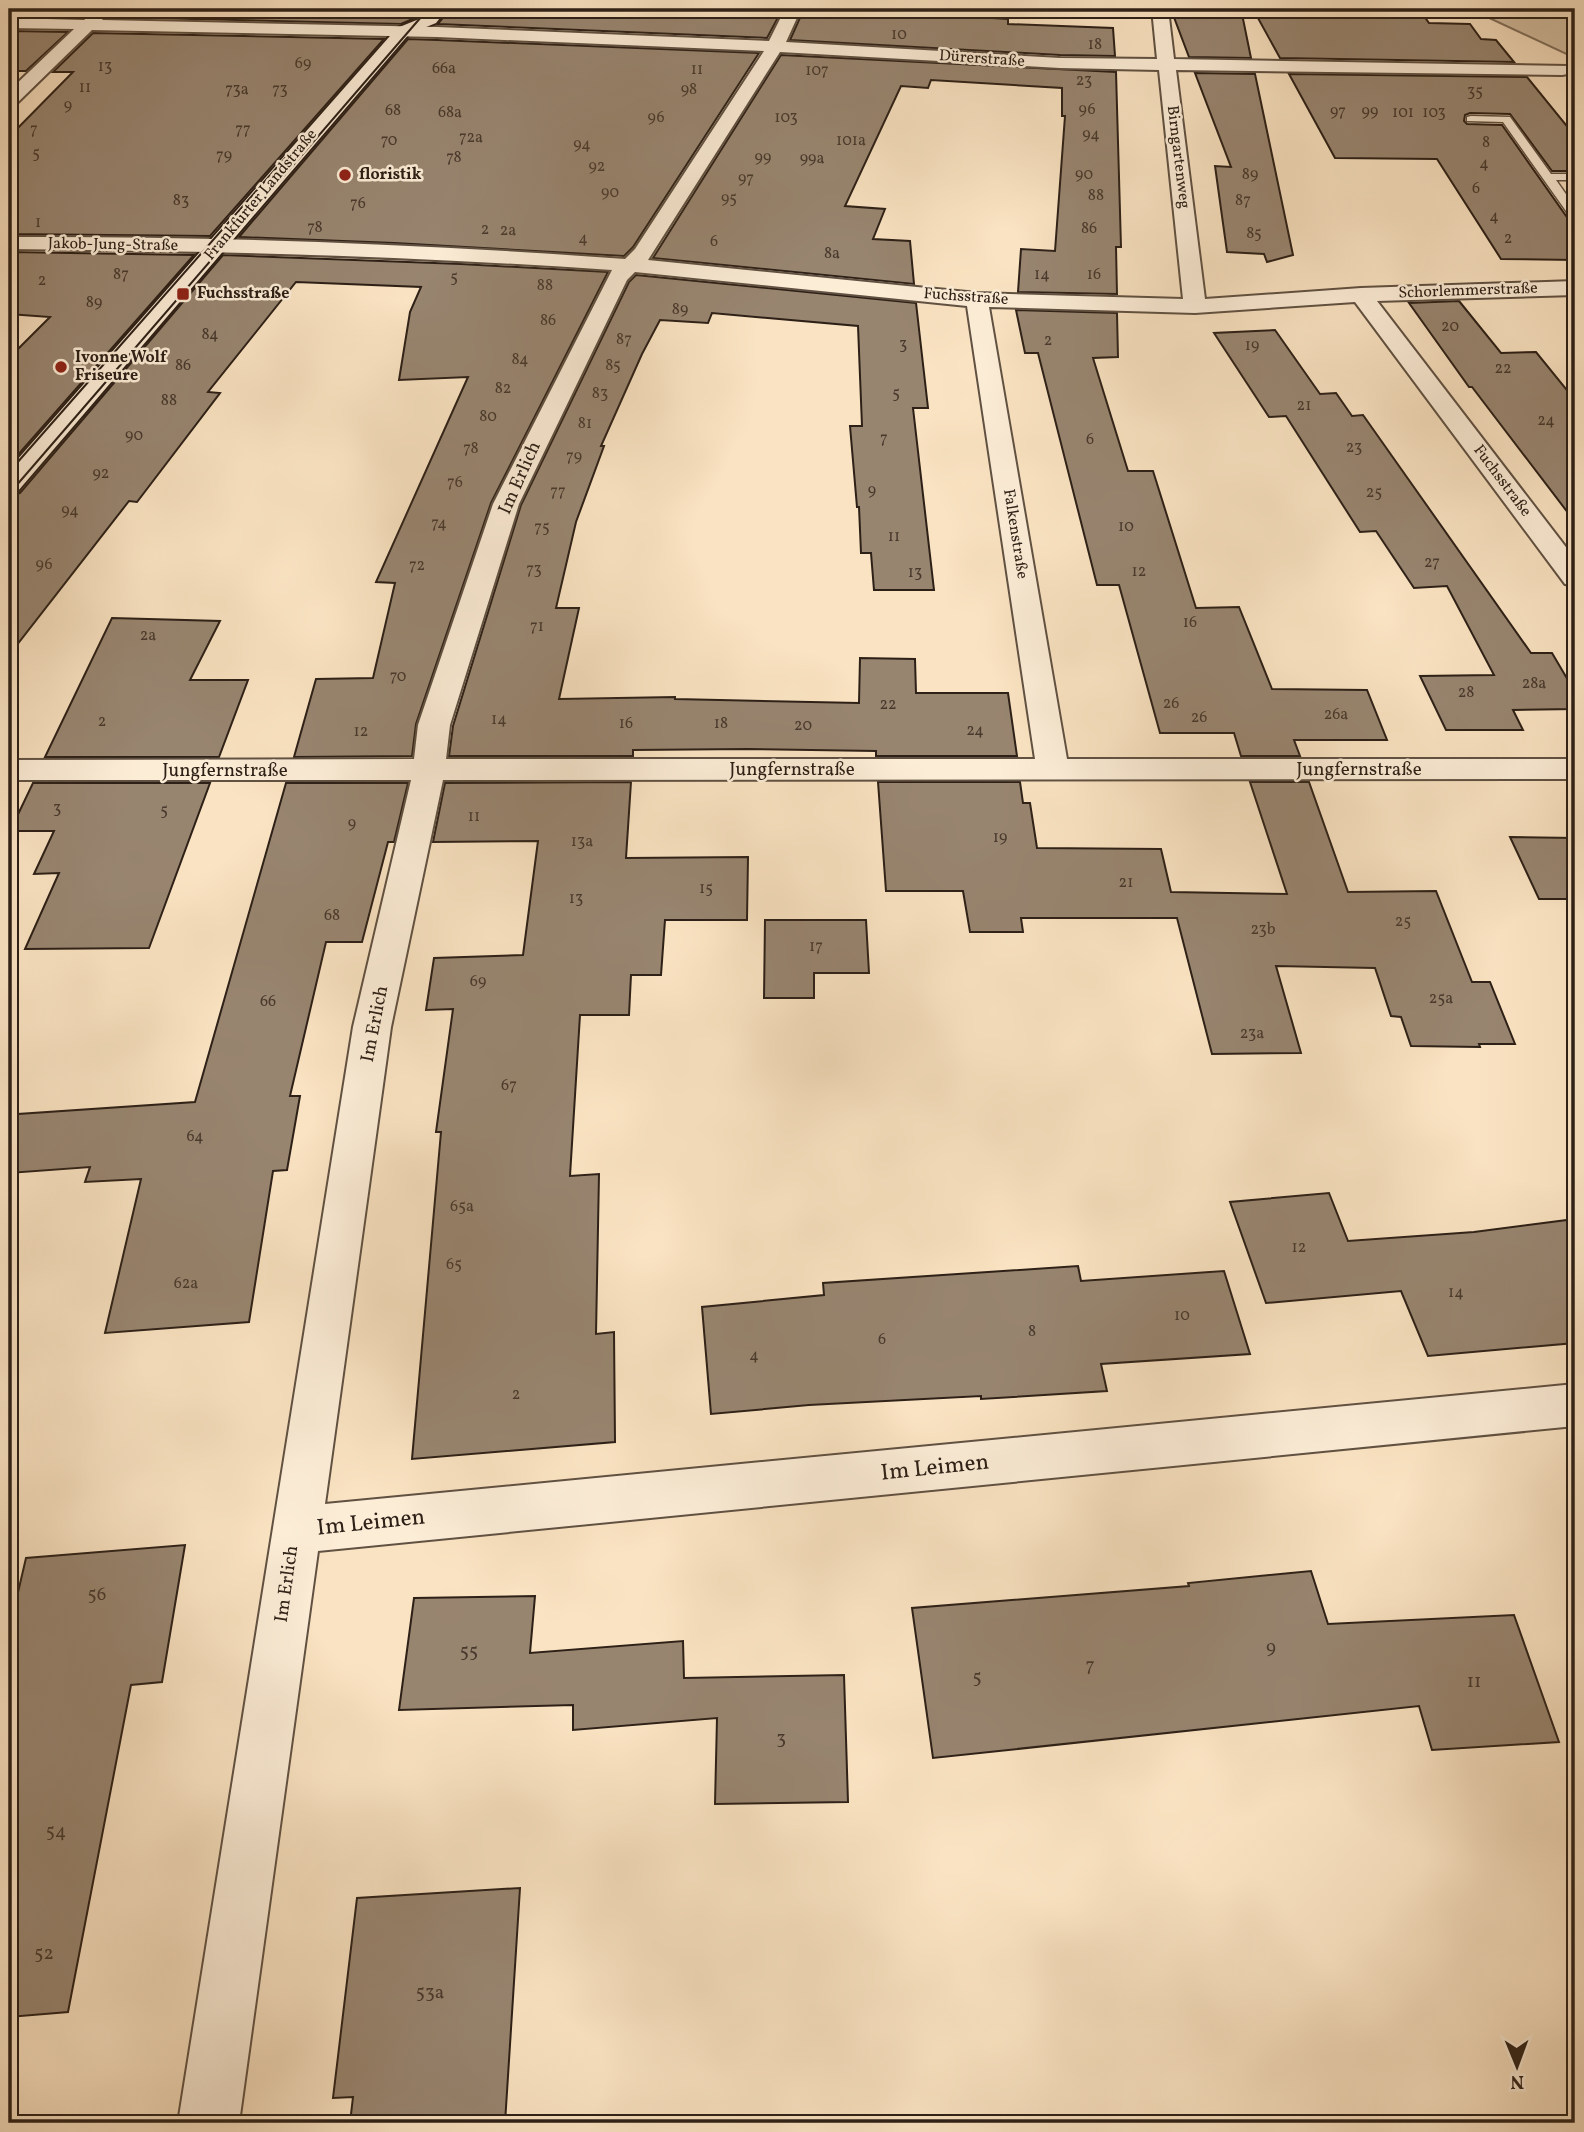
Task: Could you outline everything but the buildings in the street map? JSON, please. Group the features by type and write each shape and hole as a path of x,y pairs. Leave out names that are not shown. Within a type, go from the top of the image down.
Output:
{"street":[{"path":"9,101 104,9"},
{"name":"Frankfurter Landstraße","path":"403,31 404,23 416,9"},
{"name":"Frankfurter Landstraße","path":"9,485 403,31 429,20 439,9"},
{"name":"Im Erlich","path":"208,2123 372,1027 429,771 434,725 506,504 618,277 643,253 775,47 793,9"},
{"name":"Birngartenweg","path":"1160,9 1195,306"},
{"name":"Dürerstraße","path":"9,23 403,31 775,47 1060,64 1562,70"},
{"name":"Jakob-Jung-Straße","path":"9,243 217,245"},
{"name":"Fuchsstraße","path":"217,245 366,248 630,265 977,300 1195,306 1361,295 1575,578"},
{"name":"Schorlemmerstraße","path":"1361,295 1572,292"},
{"name":"Falkenstraße","path":"977,300 1054,769"},
{"name":"Jungfernstraße","path":"9,770 1575,769"},
{"name":"Im Leimen","path":"295,1530 1575,1405"}],"lane":[{"path":"1471,119 1506,119 1575,215"},
{"path":"1547,177 1575,177"}],"shaded area":[{"path":"1470,9 1575,9 1575,58"}],"tram line":[{"path":"9,494 428,9"},
{"path":"9,472 287,156"}],"place":[{"name":"floristik","path":"345,175"},
{"name":"Fuchsstraße","path":"183,294"},
{"name":"Ivonne Wolf Friseure","path":"61,367"}]}
